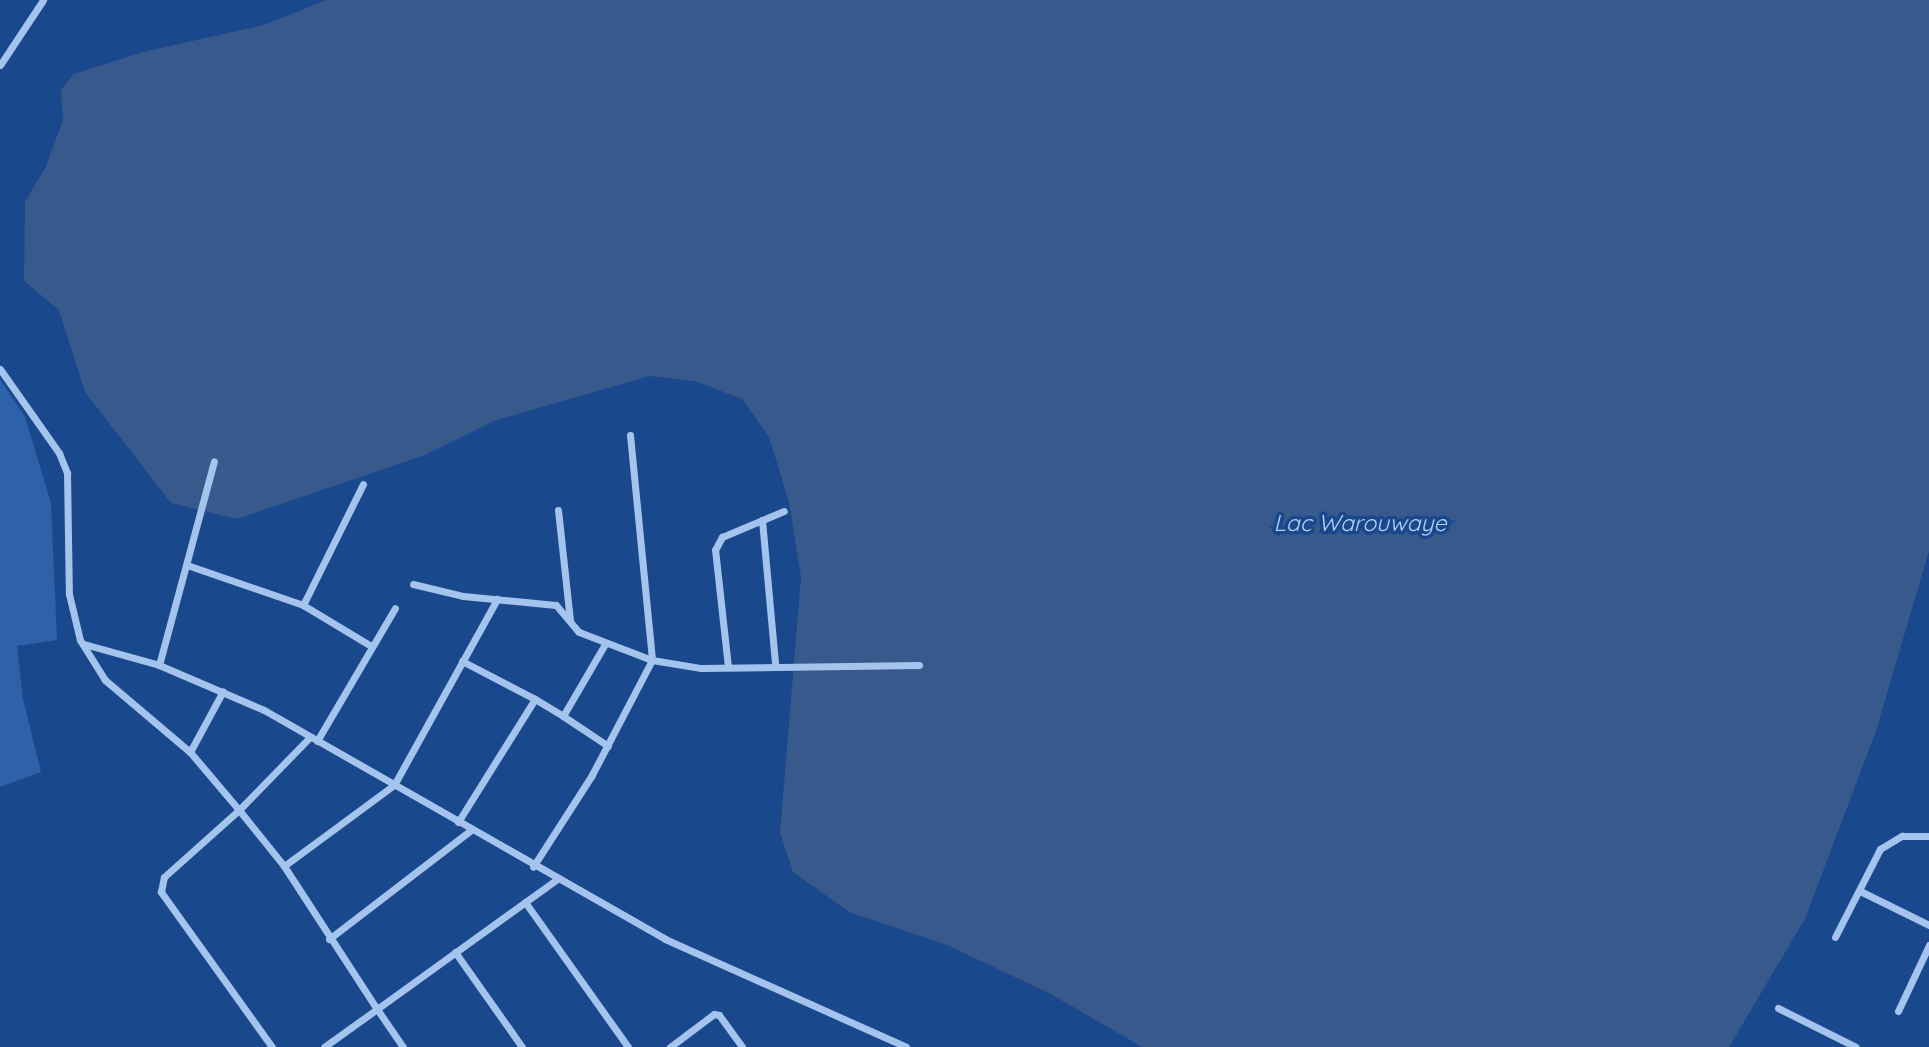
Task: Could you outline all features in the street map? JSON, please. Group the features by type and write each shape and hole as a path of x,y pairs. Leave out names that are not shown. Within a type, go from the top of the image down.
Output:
{"street":[{"path":"0,65 43,0"},
{"path":"0,369 59,453 67,473 69,594 78,636 105,680 190,752 284,866 329,939 403,1047"},
{"path":"533,867 608,746 652,660 629,435"},
{"path":"159,665 214,461"},
{"path":"303,605 363,484"},
{"path":"558,510 570,622"},
{"path":"728,667 715,550 722,537 784,511"},
{"path":"762,520 775,664"},
{"path":"187,565 303,605 371,646"},
{"path":"413,584 497,599 555,605 570,622 605,644 652,660 701,668 775,664 919,666"},
{"path":"284,866 394,785 497,599"},
{"path":"272,1047 161,892 164,877 313,739 395,608"},
{"path":"84,644 159,665 223,691 313,739 533,867 665,939 906,1047"},
{"path":"563,716 605,644"},
{"path":"462,661 534,699 608,746"},
{"path":"190,752 223,691"},
{"path":"458,822 534,699"},
{"path":"329,939 470,831"},
{"path":"1835,937 1880,849 1902,836 1929,836"},
{"path":"324,1047 556,880"},
{"path":"1860,891 1929,925"},
{"path":"524,902 626,1044 615,1047"},
{"path":"1898,1011 1929,945"},
{"path":"455,952 523,1047"},
{"path":"1778,1008 1856,1047"},
{"path":"670,1047 714,1014 719,1015 742,1047"}],"shaded area":[{"path":"0,379 25,417 51,503 57,640 17,646 23,699 41,772 0,787"}],"water":[{"name":"Lac Warouwaye","path":"327,0 1929,0 1929,551 1876,731 1805,919 1729,1047 1142,1047 1049,993 947,945 849,912 793,872 780,833 801,577 789,502 769,437 742,399 695,381 649,376 494,421 425,455 237,519 171,503 85,392 59,310 24,281 25,202 46,166 63,120 61,90 74,74 143,52 264,25"}]}
